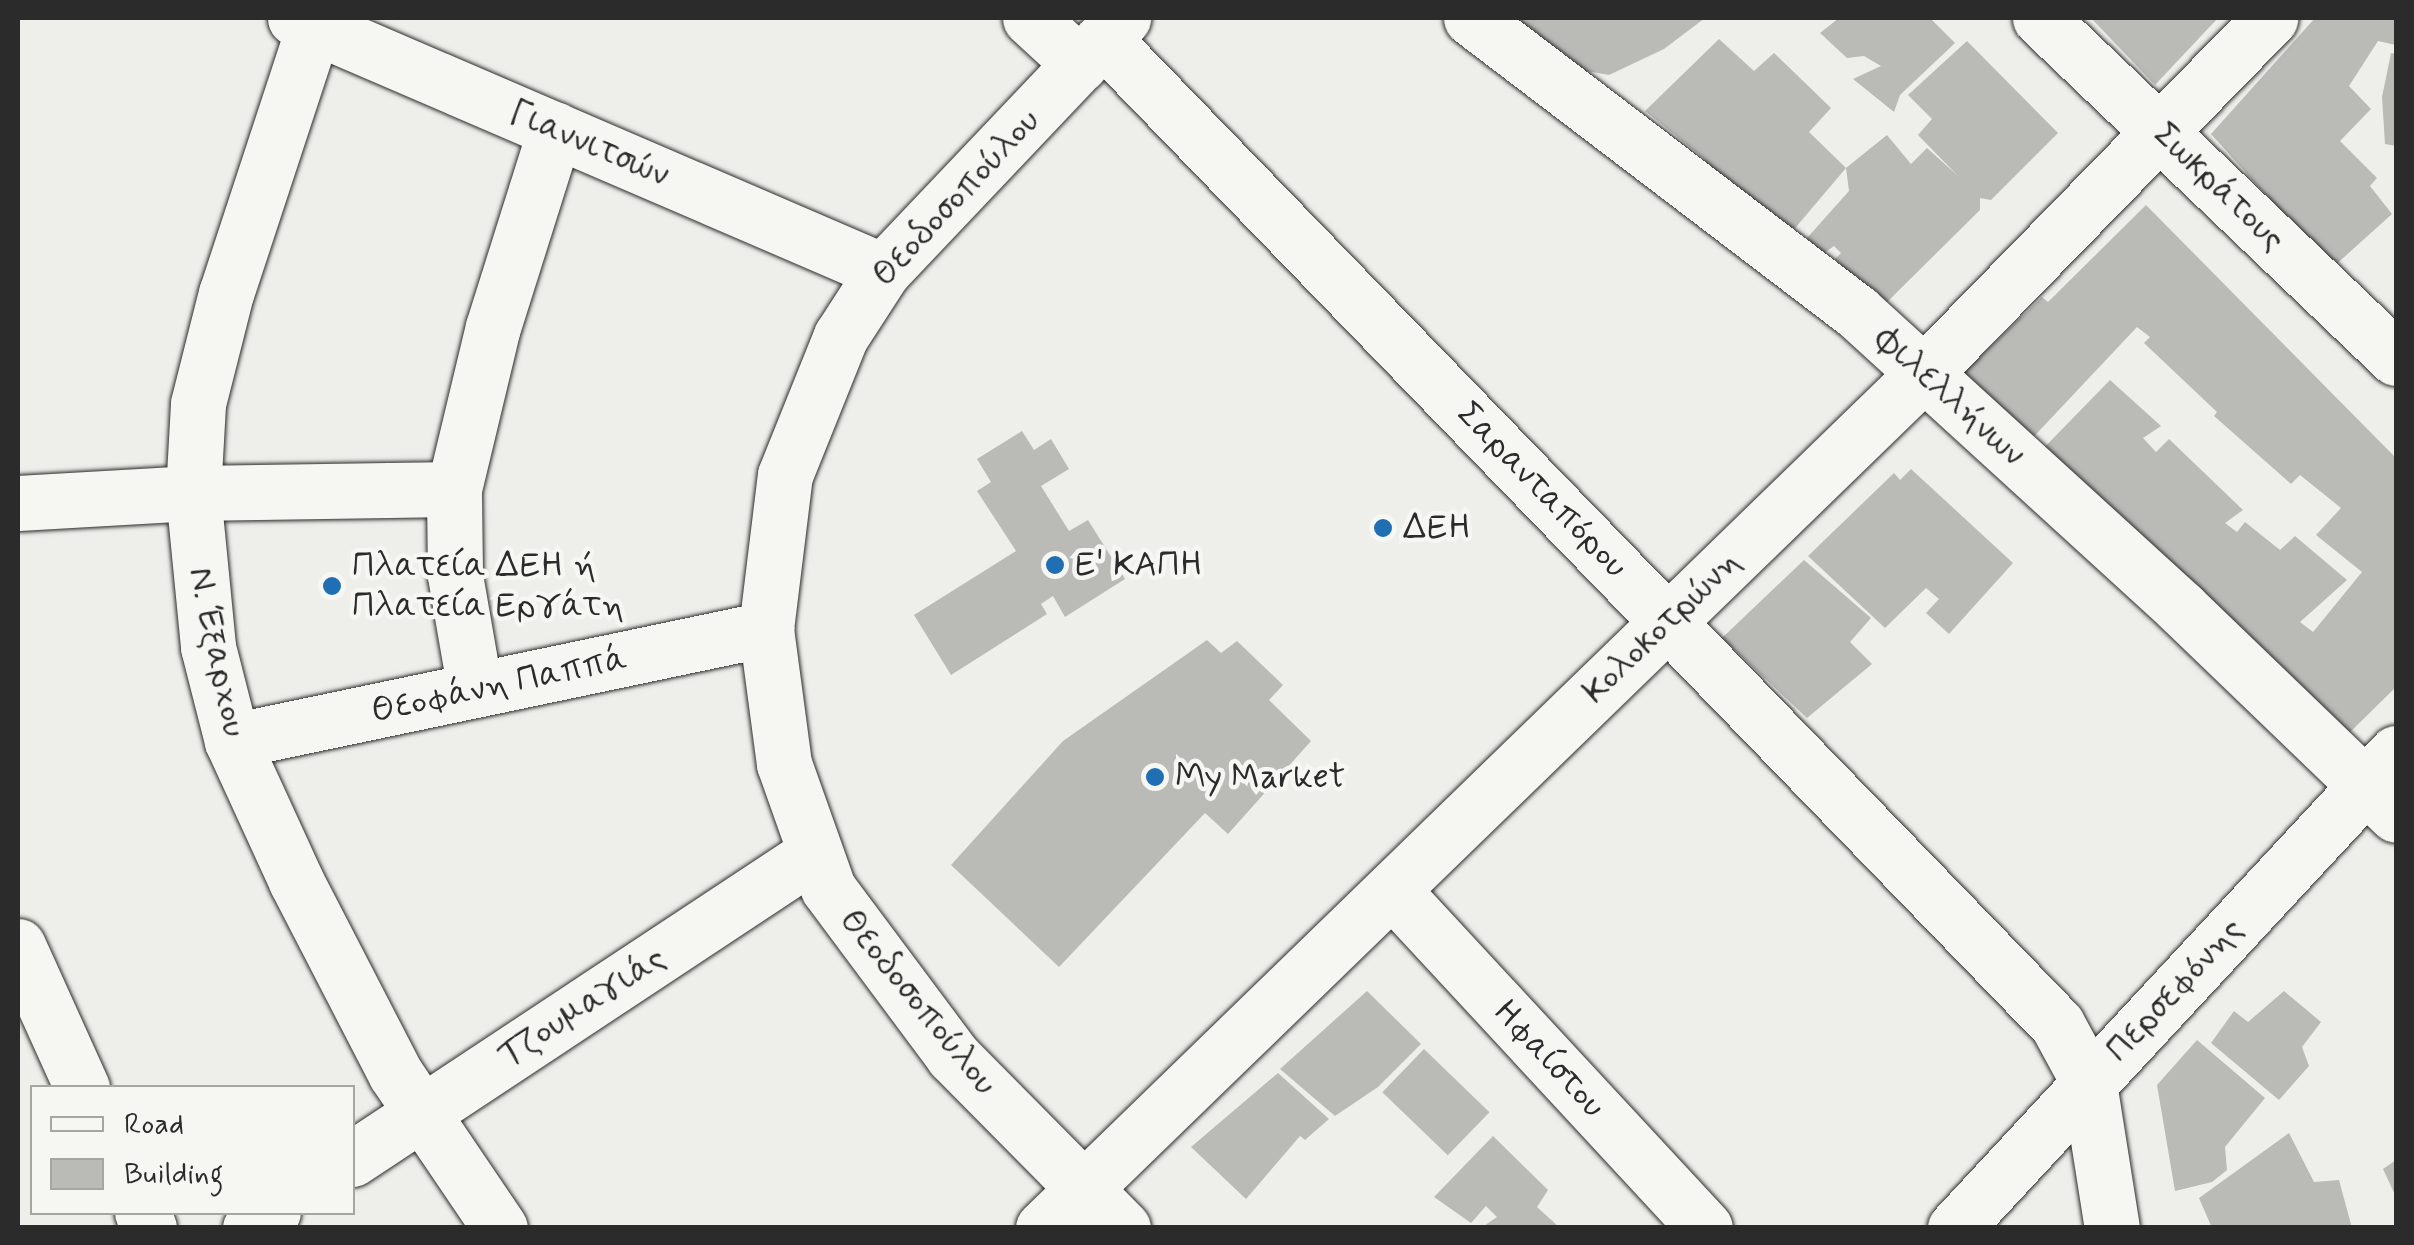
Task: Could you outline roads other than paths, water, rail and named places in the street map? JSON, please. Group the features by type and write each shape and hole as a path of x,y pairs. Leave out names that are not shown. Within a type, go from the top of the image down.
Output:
{"street":[{"name":"Σαρανταπόρου","path":"1030,18 1102,40 1669,619 2058,1024 2089,1082 2112,1228"},
{"name":"Φιλελλήνων","path":"1471,18 1808,271 2386,785"},
{"name":"Σωκράτους","path":"2040,18 2396,358"},
{"name":"Κολοκοτρώνη","path":"1044,1228 1924,373 2270,18"},
{"name":"Γιαννιτσών","path":"304,22 882,272"},
{"name":"Ν. Έξαρχου","path":"304,22 206,366 193,493 206,632 232,740 296,881 419,1114 500,1228"},
{"name":"Θεοδοσοπούλου","path":"1102,40 882,272 841,336 803,420 773,535 766,629 784,764 812,855 860,938 923,1020 1123,1228"},
{"path":"474,690 455,575 454,490 493,327 555,130"},
{"path":"18,504 193,493 454,490"},
{"name":"Θεοφάνη Παππά","path":"232,740 766,629"},
{"name":"Περσεφόνης","path":"1954,1228 2089,1082 2386,785"},
{"name":"Τζουμαγιάς","path":"355,1156 812,855"},
{"name":"Ηφαίστου","path":"1394,891 1706,1228"},
{"path":"18,946 81,1085"}],"place":[{"name":"ΔΕΗ","path":"1383,528"},
{"name":"Ε' ΚΑΠΗ","path":"1055,565"},
{"name":"Πλατεία ΔΕΗ ή Πλατεία Εργάτη","path":"332,586"},
{"name":"My Market","path":"1155,777"}]}
